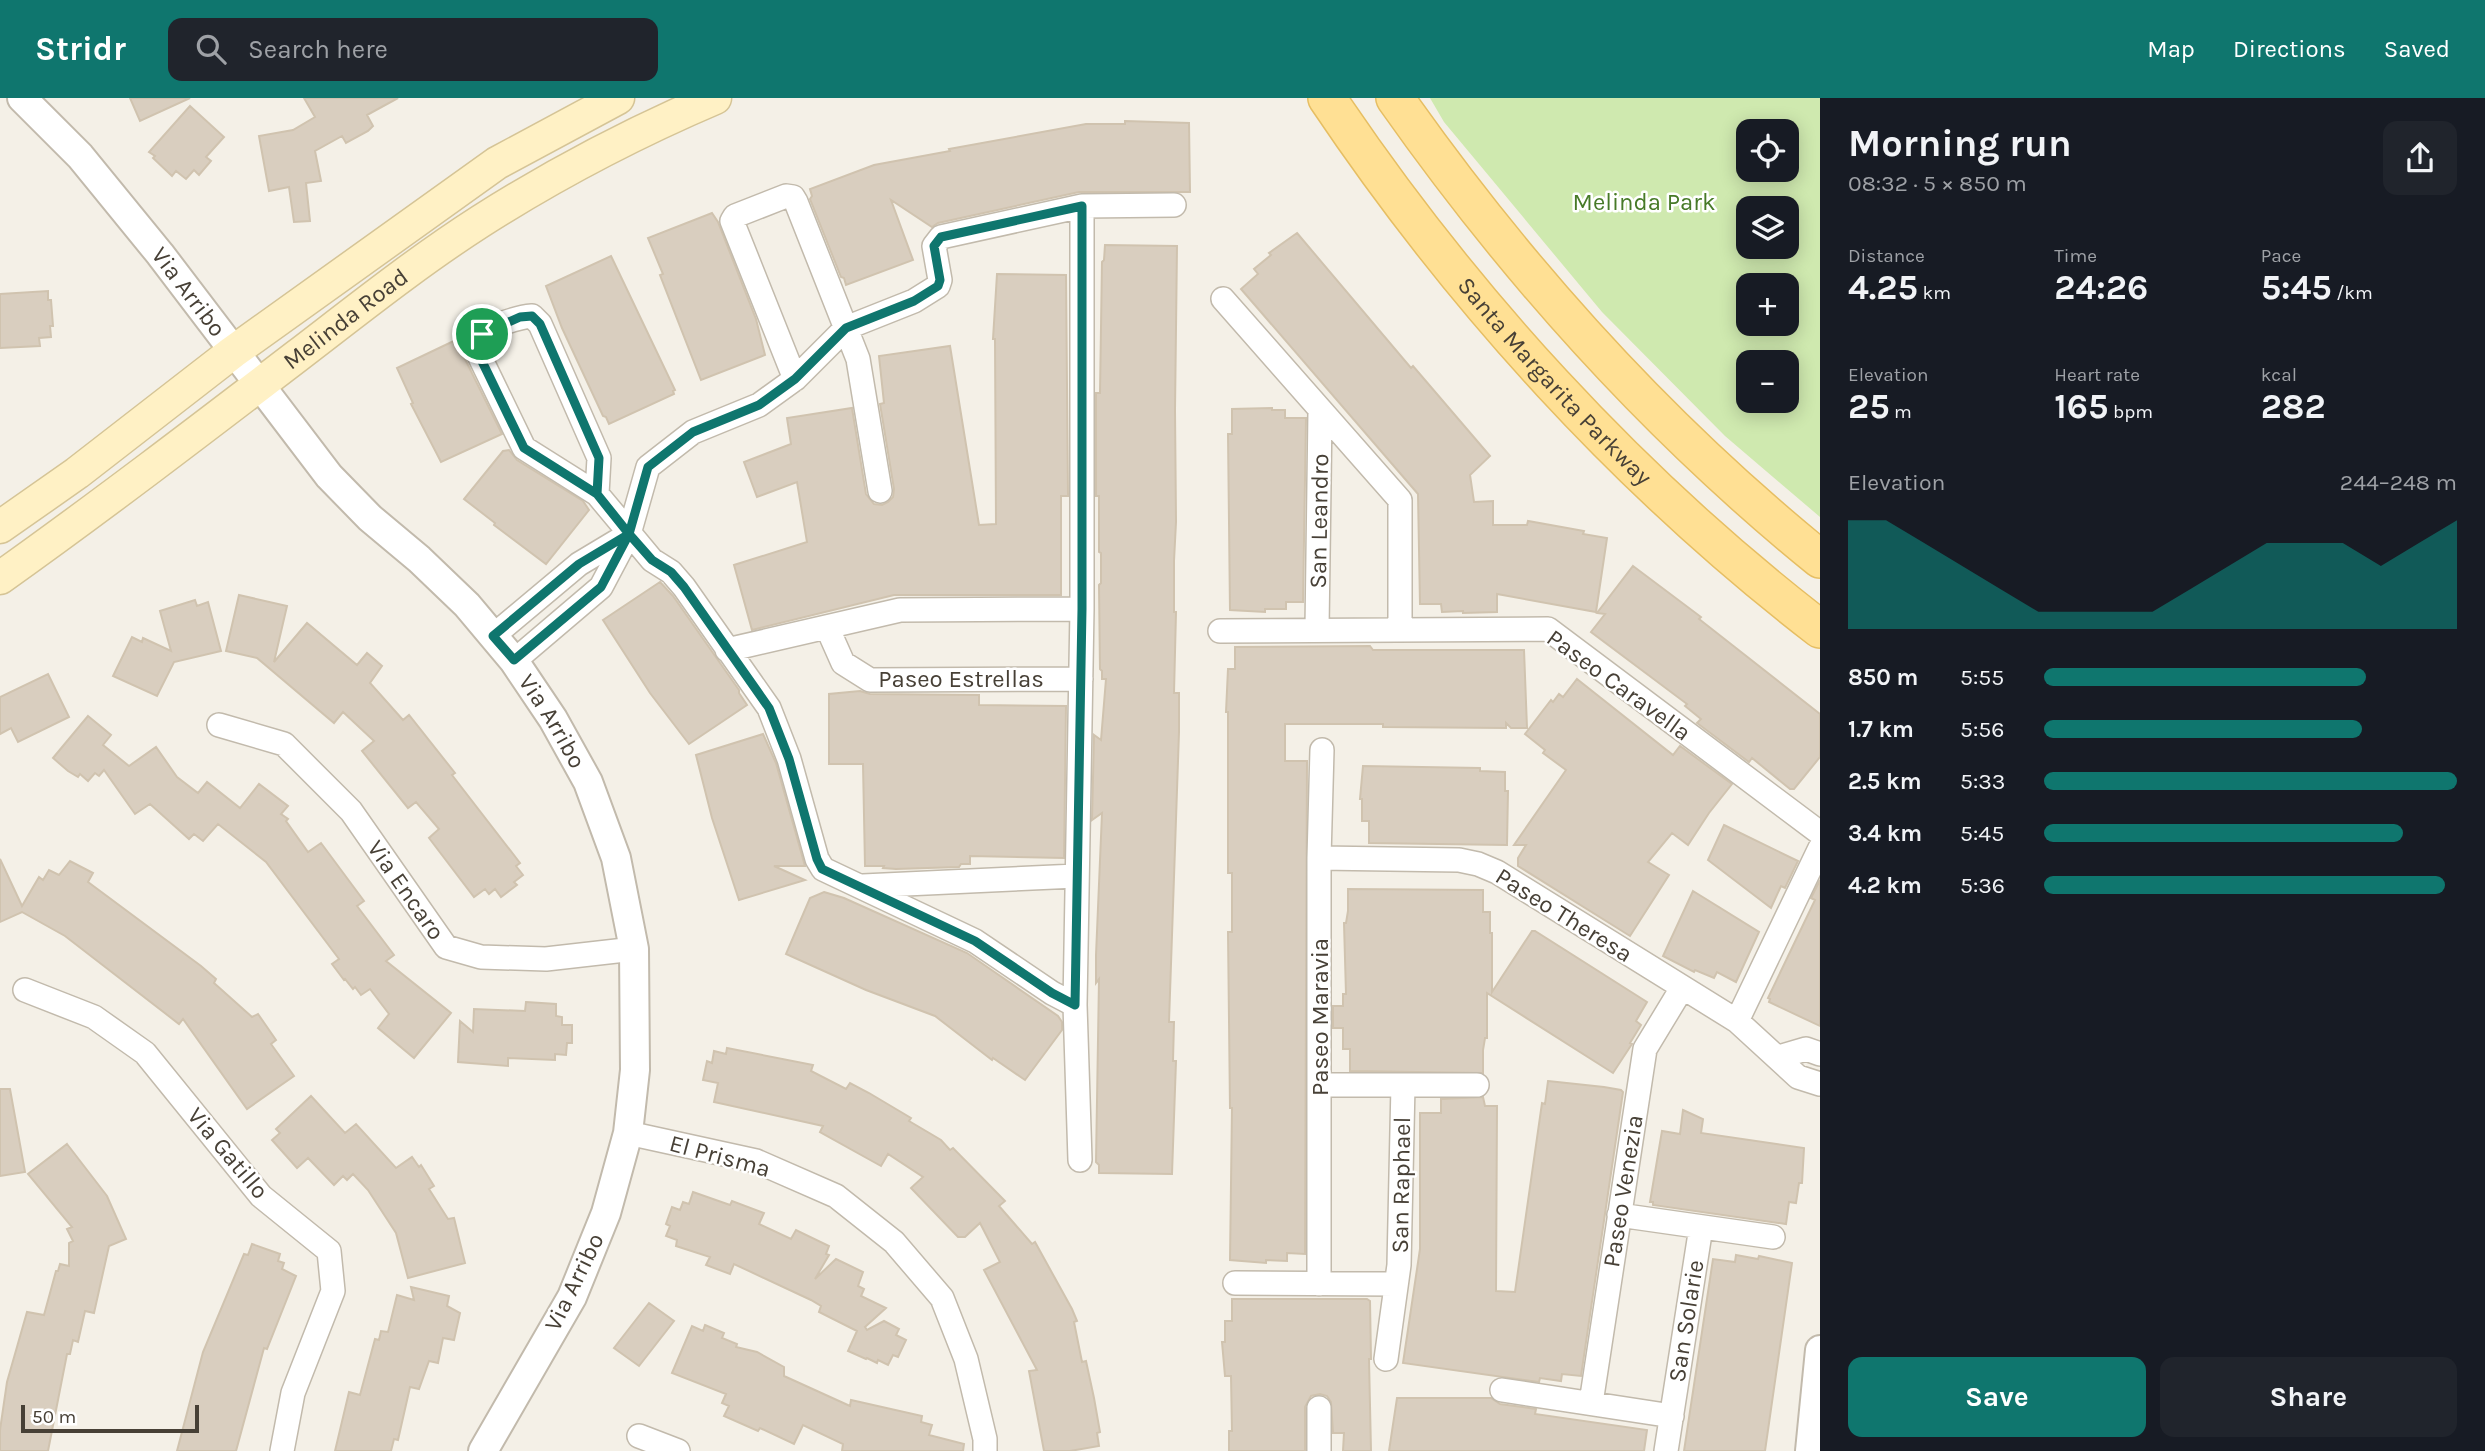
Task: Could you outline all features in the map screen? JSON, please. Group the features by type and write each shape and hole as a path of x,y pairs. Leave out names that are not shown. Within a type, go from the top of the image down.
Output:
{"main road":[{"name":"Melinda Road","path":"0,527 77,473 233,352 497,163 618,98"},
{"name":"Melinda Road","path":"0,578 376,296 480,222 569,168 664,119 715,98"},
{"name":"Santa Margarita Parkway","path":"1326,98 1417,224 1468,288 1571,404 1664,498 1782,600 1820,629"},
{"path":"1395,98 1449,175 1598,352 1709,463 1820,559"}],"street":[{"name":"Via Arribo","path":"22,98 80,156 160,254 329,476 370,518 467,605 514,660 553,719 588,782 616,858 634,949 635,1070 628,1133 606,1213 572,1297 483,1451"},
{"path":"795,379 732,221 735,216 786,196 793,197 858,359 880,491"},
{"path":"514,660 601,587 629,534 648,467 693,432 759,405 795,379 846,328 914,301 938,286 940,280 934,246 941,237 1082,206 1174,205"},
{"path":"1080,1160 1075,1005 1082,609 1082,206"},
{"name":"San Leandro","path":"1223,299 1400,500 1400,629"},
{"path":"597,494 599,458 540,324 532,316 520,317 482,334 477,342 477,351 524,448 597,494 652,560 671,572 769,708 781,735 822,869 975,941 1052,993 1075,1005"},
{"name":"San Leandro","path":"1317,629 1320,412"},
{"path":"493,636 579,564 629,534"},
{"path":"727,650 900,610 1082,609"},
{"name":"Paseo Estrellas","path":"828,626 843,663 870,680 1081,679"},
{"name":"Paseo Caravella","path":"1220,631 1548,629 1820,834"},
{"name":"Via Encaro","path":"219,725 284,744 351,811 446,947 481,957 547,959 634,949"},
{"name":"Paseo Maravia","path":"1319,1284 1322,750"},
{"path":"1737,1021 1820,848"},
{"name":"Paseo Theresa","path":"1320,858 1459,860 1497,872 1737,1021 1798,1077 1820,1084"},
{"path":"860,886 1076,876"},
{"name":"Paseo Venezia","path":"1591,1403 1645,1049 1682,988"},
{"name":"Via Gatillo","path":"25,990 93,1017 145,1053 261,1196 329,1251 333,1291 293,1393 282,1451"},
{"path":"1779,1057 1806,1049 1820,1054"},
{"name":"San Raphael","path":"1321,1086 1477,1086"},
{"name":"San Raphael","path":"1386,1359 1399,1265 1403,1086"},
{"name":"El Prisma","path":"628,1133 756,1161 836,1196 894,1242 942,1298 966,1359 985,1439 985,1451"},
{"name":"San Solarie","path":"1619,1215 1773,1237"},
{"name":"San Solarie","path":"1666,1451 1701,1227"},
{"name":"San Raphael","path":"1236,1283 1396,1284"},
{"path":"1810,1451 1820,1350"},
{"name":"San Solarie","path":"1502,1390 1672,1416"},
{"path":"1319,1408 1319,1451"},
{"path":"639,1436 678,1451"}],"green space":[{"name":"Melinda Park","path":"1430,98 1820,98 1820,517 1725,436 1602,312 1444,122"}],"building":[{"path":"130,98 190,98 140,121"},
{"path":"304,98 398,98 367,115 373,126 368,131 346,143 342,136 315,151 321,181 306,183 310,221 294,222 289,187 269,191 259,136 293,130 315,117"},
{"path":"190,106 224,137 206,157 211,161 199,175 194,170 186,179 176,171 172,176 149,152"},
{"path":"1125,121 1189,123 1190,192 1079,192 938,223 932,227 891,200 913,260 846,285 810,199 810,189 874,165 1086,124 1125,124"},
{"path":"712,213 756,319 765,355 701,380 648,238"},
{"path":"1297,233 1411,368 1413,366 1490,456 1470,475 1474,502 1493,501 1493,525 1527,525 1528,521 1607,538 1596,612 1497,594 1497,612 1442,612 1441,604 1420,604 1418,494 1241,289 1258,274 1254,269 1271,255 1269,253"},
{"path":"1105,245 1177,246 1174,693 1179,693 1179,732 1169,1022 1174,1022 1173,1061 1176,1061 1172,1174 1099,1173 1099,1165 1096,1162 1099,979 1096,983 1096,955 1102,813 1092,820 1094,735 1101,740 1106,679 1102,679 1100,669 1101,553 1099,496 1096,496 1096,393 1100,393 1102,262"},
{"path":"611,256 675,390 674,394 609,424 562,328 546,286"},
{"path":"997,274 1066,275 1068,496 1061,496 1061,595 894,595 752,630 734,565 807,542 797,482 757,497 744,462 791,444 787,418 852,408 866,494 874,504 882,505 888,502 893,497 894,489 880,404 884,403 879,356 950,346 979,525 996,524 993,339"},
{"path":"48,291 53,326 50,326 51,337 39,338 40,346 0,348 0,294"},
{"path":"458,339 464,357 502,434 441,462 411,404 413,403 397,368"},
{"path":"1232,409 1285,410 1285,418 1306,418 1303,602 1286,602 1286,609 1265,609 1265,612 1230,610 1228,434 1232,434"},
{"path":"509,450 517,460 583,501 589,510 546,564 464,499 503,451"},
{"path":"1633,566 1701,617 1699,619 1820,714 1820,757 1794,789 1790,789 1752,758 1749,762 1697,723 1701,719 1685,706 1687,704 1591,632 1605,614 1597,613"},
{"path":"660,582 673,596 747,705 689,744 650,693 603,620"},
{"path":"239,595 287,606 274,662 307,623 357,665 367,653 382,666 370,683 403,720 409,715 455,773 452,775 520,863 516,866 523,875 514,882 517,885 501,897 495,889 489,894 485,889 474,897 429,838 439,829 416,802 408,808 362,751 374,741 343,712 334,723 257,658 226,651"},
{"path":"195,600 197,606 208,602 221,651 174,662 157,696 113,676 132,637 142,642 143,638 171,651 160,611"},
{"path":"1370,646 1373,650 1524,650 1527,728 1511,728 1506,723 1506,728 1285,724 1285,761 1307,761 1305,1254 1287,1253 1287,1261 1266,1260 1266,1263 1230,1260 1232,1108 1228,932 1232,932 1232,873 1228,873 1228,669 1235,669 1235,647"},
{"path":"48,674 69,717 18,742 11,728 0,734 0,697"},
{"path":"1577,679 1673,755 1680,746 1732,784 1688,845 1672,833 1648,862 1669,875 1630,936 1518,866 1518,858 1526,845 1514,845 1566,770 1543,753 1545,750 1525,734 1551,700 1553,702 1559,694 1563,697"},
{"path":"860,691 870,694 979,695 979,705 1066,706 1064,858 970,856 970,864 961,864 959,867 896,869 865,866 863,764 829,764 829,694"},
{"path":"88,716 111,735 103,745 129,766 156,747 177,777 198,793 207,782 240,808 259,784 288,806 281,814 288,819 286,821 308,852 321,843 364,901 357,906 394,955 386,961 451,1013 414,1058 378,1028 389,1014 370,989 361,995 344,980 332,964 339,959 266,862 218,824 203,841 194,834 189,839 150,804 135,814 104,770 99,776 95,773 88,781 80,774 78,777 68,771 53,758"},
{"path":"763,734 776,763 805,866 774,866 805,880 739,900 712,818 696,755"},
{"path":"1363,766 1480,768 1480,771 1505,772 1505,791 1508,791 1507,845 1369,843 1369,821 1362,821 1360,799"},
{"path":"1724,825 1798,861 1785,888 1781,886 1771,908 1708,860"},
{"path":"0,859 22,906 39,877 43,880 49,870 59,875 70,861 93,873 88,882 201,966 216,979 214,983 252,1017 258,1014 276,1040 271,1044 294,1076 247,1109 183,1019 179,1024 65,936 22,912 0,922"},
{"path":"1820,880 1820,1026 1769,1002 1768,998 1815,900 1811,898"},
{"path":"1348,889 1483,890 1483,912 1490,912 1492,933 1492,992 1532,931 1535,931 1647,1002 1636,1021 1641,1025 1630,1043 1632,1044 1613,1073 1487,993 1487,1038 1483,1050 1483,1073 1350,1071 1350,1049 1343,1049 1343,1028 1333,1028 1333,1006 1343,1006 1343,994 1346,994 1344,923 1348,911"},
{"path":"1693,891 1759,932 1736,982 1717,972 1714,978 1695,970 1694,972 1663,956"},
{"path":"824,892 844,898 967,953 1058,1016 1062,1022 1062,1030 1025,1080 993,1058 992,1060 935,1016 866,990 786,954 810,898"},
{"path":"526,1002 556,1004 556,1016 562,1017 562,1025 572,1025 572,1043 567,1043 566,1055 555,1054 555,1060 508,1058 508,1066 458,1062 460,1021 473,1032 474,1009 525,1011"},
{"path":"727,1048 813,1065 811,1071 846,1089 850,1083 869,1093 911,1118 909,1121 941,1140 950,1150 953,1148 1005,1201 999,1206 1032,1244 1035,1242 1077,1321 1074,1322 1082,1362 1086,1361 1100,1432 1097,1433 1099,1446 1070,1451 1044,1451 1029,1371 1037,1370 984,1270 1000,1262 980,1223 965,1237 958,1237 911,1188 923,1177 888,1154 881,1166 820,1132 823,1126 714,1102 718,1083 703,1080 707,1061 712,1063 714,1051 726,1054"},
{"path":"1548,1081 1604,1087 1623,1092 1581,1376 1562,1374 1561,1381 1540,1378 1539,1382 1403,1363 1420,1249 1420,1113 1441,1113 1441,1099 1483,1097 1485,1106 1497,1106 1496,1291 1515,1292 1542,1103 1545,1104"},
{"path":"0,1089 10,1089 25,1172 0,1176"},
{"path":"311,1096 345,1133 356,1124 396,1168 412,1157 419,1167 421,1165 434,1186 429,1189 448,1219 454,1218 465,1263 408,1278 396,1233 368,1190 353,1174 347,1180 343,1176 334,1185 308,1158 297,1168 272,1140 280,1133 276,1129"},
{"path":"1683,1110 1703,1119 1701,1133 1804,1148 1802,1183 1799,1183 1796,1203 1789,1202 1786,1224 1653,1205 1653,1202 1650,1202 1662,1131 1680,1134"},
{"path":"67,1144 107,1196 126,1239 109,1246 94,1313 85,1311 78,1342 73,1340 70,1354 67,1354 48,1451 0,1451 0,1430 7,1382 27,1312 44,1315 56,1271 60,1264 69,1266 69,1243 73,1241 67,1229 72,1227 28,1174"},
{"path":"693,1192 730,1205 732,1201 764,1213 759,1224 791,1239 796,1230 829,1246 826,1254 829,1255 815,1279 836,1259 863,1272 858,1286 864,1289 861,1296 886,1308 865,1327 867,1330 884,1321 899,1329 896,1335 906,1340 898,1357 893,1355 888,1365 848,1351 857,1331 819,1312 821,1306 734,1264 730,1274 706,1265 710,1257 676,1246 677,1240 666,1236 670,1226 666,1224 672,1207 680,1210 683,1202 689,1204"},
{"path":"252,1244 280,1254 278,1261 284,1263 282,1269 296,1276 267,1349 264,1348 236,1451 177,1451 203,1352 244,1254 248,1255"},
{"path":"1736,1255 1758,1259 1759,1256 1792,1263 1765,1451 1684,1451 1713,1259 1735,1262"},
{"path":"411,1287 449,1296 447,1306 460,1313 454,1340 443,1338 438,1363 429,1361 419,1389 410,1387 398,1440 394,1439 391,1451 335,1451 349,1392 360,1395 375,1339 379,1340 381,1331 388,1332 397,1295 414,1300"},
{"path":"1232,1299 1370,1301 1371,1451 1343,1451 1344,1433 1333,1433 1331,1402 1327,1396 1320,1394 1311,1396 1305,1407 1305,1451 1229,1451 1229,1431 1232,1431 1231,1376 1225,1376 1222,1342 1225,1342 1225,1321 1232,1321"},
{"path":"649,1303 674,1321 639,1366 614,1348"},
{"path":"705,1325 724,1333 722,1338 737,1344 736,1347 757,1352 784,1367 784,1376 850,1406 851,1400 922,1416 921,1422 932,1425 929,1435 964,1444 963,1451 842,1451 843,1444 803,1425 794,1444 760,1428 758,1431 724,1416 729,1406 722,1403 726,1394 672,1373 692,1326 703,1331"},
{"path":"1397,1398 1491,1398 1500,1404 1536,1409 1535,1414 1647,1430 1644,1451 1389,1451"}],"route":[{"path":"482,334 477,342 477,351 524,448 597,494 629,534 601,587 514,660 493,636 579,564 629,534 652,560 671,572 684,587 769,708 789,759 822,869 975,941 1052,993 1075,1005 1082,609 1082,206 941,237 934,246 940,280 938,286 914,301 846,328 795,379 759,405 693,432 648,467 629,534 597,494 599,458 540,324 532,316 520,317 482,334"}]}
